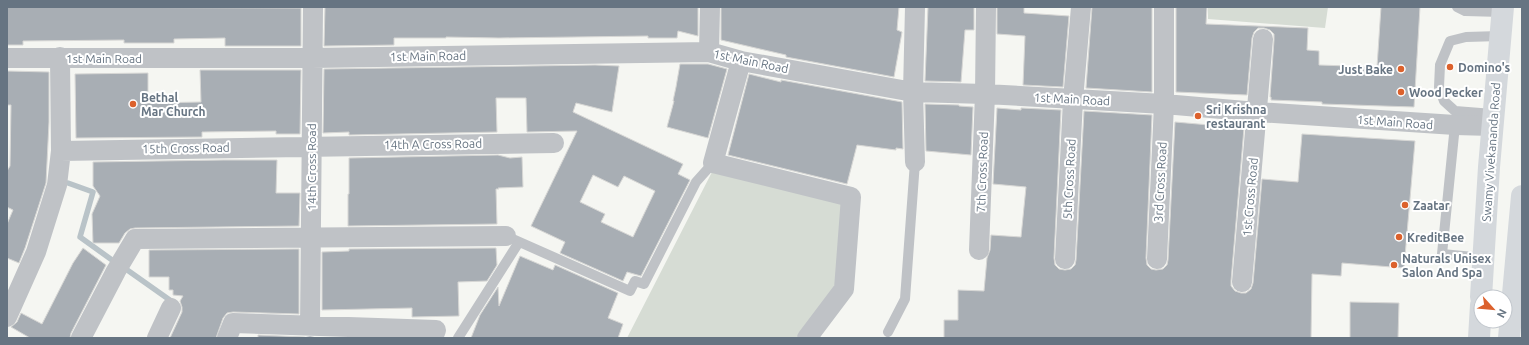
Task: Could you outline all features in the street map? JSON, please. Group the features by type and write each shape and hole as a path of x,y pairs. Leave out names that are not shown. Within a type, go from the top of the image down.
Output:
{"main road":[{"name":"Swamy Vivekananda Road","path":"1482,289 1493,120 1503,9"},
{"path":"1509,338 1522,196"}],"street":[{"name":"14th Cross Road","path":"310,327 312,7"},
{"path":"709,52 710,7"},
{"path":"915,7 913,92 915,162"},
{"name":"7th Cross Road","path":"979,250 985,94 986,7"},
{"name":"5th Cross Road","path":"1065,259 1073,100 1081,7"},
{"name":"3rd Cross Road","path":"1157,259 1164,104 1164,7"},
{"name":"1st Cross Road","path":"1242,282 1263,39"},
{"name":"1st Main Road","path":"7,58 312,58 709,52 741,61 913,92 985,94 1164,104 1455,126 1493,120"},
{"path":"7,317 36,252 57,185 61,150 60,57"},
{"path":"741,61 713,163 851,197 844,289 807,338"},
{"name":"14th A Cross Road","path":"312,145 554,143"},
{"name":"15th Cross Road","path":"61,150 312,145"},
{"path":"81,338 134,239 311,237 512,239"},
{"path":"157,338 172,308"},
{"path":"230,331 310,327 436,330 433,338"}],"lane":[{"path":"1457,7 1465,11 1503,9"},
{"path":"1493,120 1455,112 1444,101 1439,87 1440,64 1450,41 1466,37 1500,36"},
{"path":"1455,126 1442,254 1484,258"},
{"path":"888,332 905,298 915,162"},
{"path":"458,338 512,239 630,291 635,281 644,284 696,182 713,163"}],"shaded area":[{"path":"1208,7 1328,7 1325,28 1208,19"},
{"path":"712,172 846,203 839,287 796,338 627,338"}],"building":[{"path":"7,7 301,8 301,46 225,46 225,38 174,39 174,43 124,43 124,40 23,41 23,45 7,45"},
{"path":"325,7 698,7 698,36 678,31 677,38 648,38 648,36 394,38 394,45 324,46"},
{"path":"721,7 899,7 897,30 902,32 894,77 786,57 786,55 721,40"},
{"path":"928,7 974,7 974,30 965,30 961,82 925,81"},
{"path":"997,7 1024,7 1024,13 1069,16 1063,87 1023,85 1025,36 997,34"},
{"path":"1092,7 1152,7 1152,92 1086,88"},
{"path":"1176,7 1207,7 1206,24 1308,28 1307,50 1319,51 1319,65 1377,67 1381,7 1420,7 1414,107 1322,104 1322,102 1271,100 1274,34 1270,30 1264,28 1258,28 1254,32 1252,38 1247,95 1176,92"},
{"path":"680,64 708,64 727,69 708,138 667,127 674,101"},
{"path":"595,65 619,66 612,112 576,103 573,112 683,164 678,174 690,180 641,276 627,272 623,281 560,253 565,242 531,226 577,131 527,132 526,98 496,98 497,132 349,135 349,132 323,133 324,69","holes":["593,175 618,187 624,176 655,191 633,237 601,222 605,214 580,202"]},
{"path":"200,70 301,70 300,134 276,134 276,131 202,132 202,137 76,138 75,74 148,73 148,103 201,102"},
{"path":"7,71 49,72 49,122 46,183 19,263 7,258 7,224 13,210 7,207 7,171 10,166 11,105 7,105"},
{"path":"749,74 781,82 781,80 902,102 903,149 896,148 896,150 857,145 847,184 728,155"},
{"path":"925,104 973,107 971,155 926,151"},
{"path":"997,108 1021,110 1021,108 1061,110 1054,258 1055,265 1059,269 1071,269 1075,265 1076,260 1084,111 1152,115 1146,258 1147,265 1151,269 1156,270 1163,269 1167,265 1168,260 1175,122 1244,128 1231,281 1231,286 1235,291 1241,293 1246,293 1251,289 1253,283 1262,179 1298,182 1302,134 1415,141 1404,268 1342,263 1341,276 1312,274 1311,338 944,338 944,320 958,320 958,290 984,291 991,235 1021,237 1026,187 993,184"},
{"path":"498,155 510,158 522,157 523,187 496,189 497,224 348,226 349,158"},
{"path":"277,160 276,193 300,193 299,226 135,228 130,229 125,233 119,243 93,243 92,214 100,196 93,186 93,162"},
{"path":"83,248 106,265 71,333 70,338 30,338 11,327 17,322 21,313 42,324 73,263"},
{"path":"496,248 497,265 487,281 458,282 459,316 412,317 412,308 322,310 322,252 349,251 349,249"},
{"path":"299,249 299,314 227,313 223,318 216,338 170,338 182,312 180,301 183,296 173,295 173,290 169,290 169,277 149,277 149,250"},
{"path":"520,256 553,270 555,265 618,293 608,318 623,324 618,338 471,338 480,315 498,287 499,306"},
{"path":"1350,302 1399,303 1398,338 1350,338"},
{"path":"258,335 304,337 308,338 258,338"}],"waterway":[{"path":"68,183 93,192 80,237 112,260"},
{"path":"123,267 174,303"}],"place":[{"name":"Domino's","path":"1450,67"},
{"name":"Just Bake","path":"1401,69"},
{"name":"Wood Pecker","path":"1401,92"},
{"name":"Bethal Mar Church","path":"133,104"},
{"name":"Sri Krishna restaurant","path":"1198,116"},
{"name":"Zaatar","path":"1405,205"},
{"name":"KreditBee","path":"1399,237"},
{"name":"Naturals Unisex Salon And Spa","path":"1394,265"}]}
